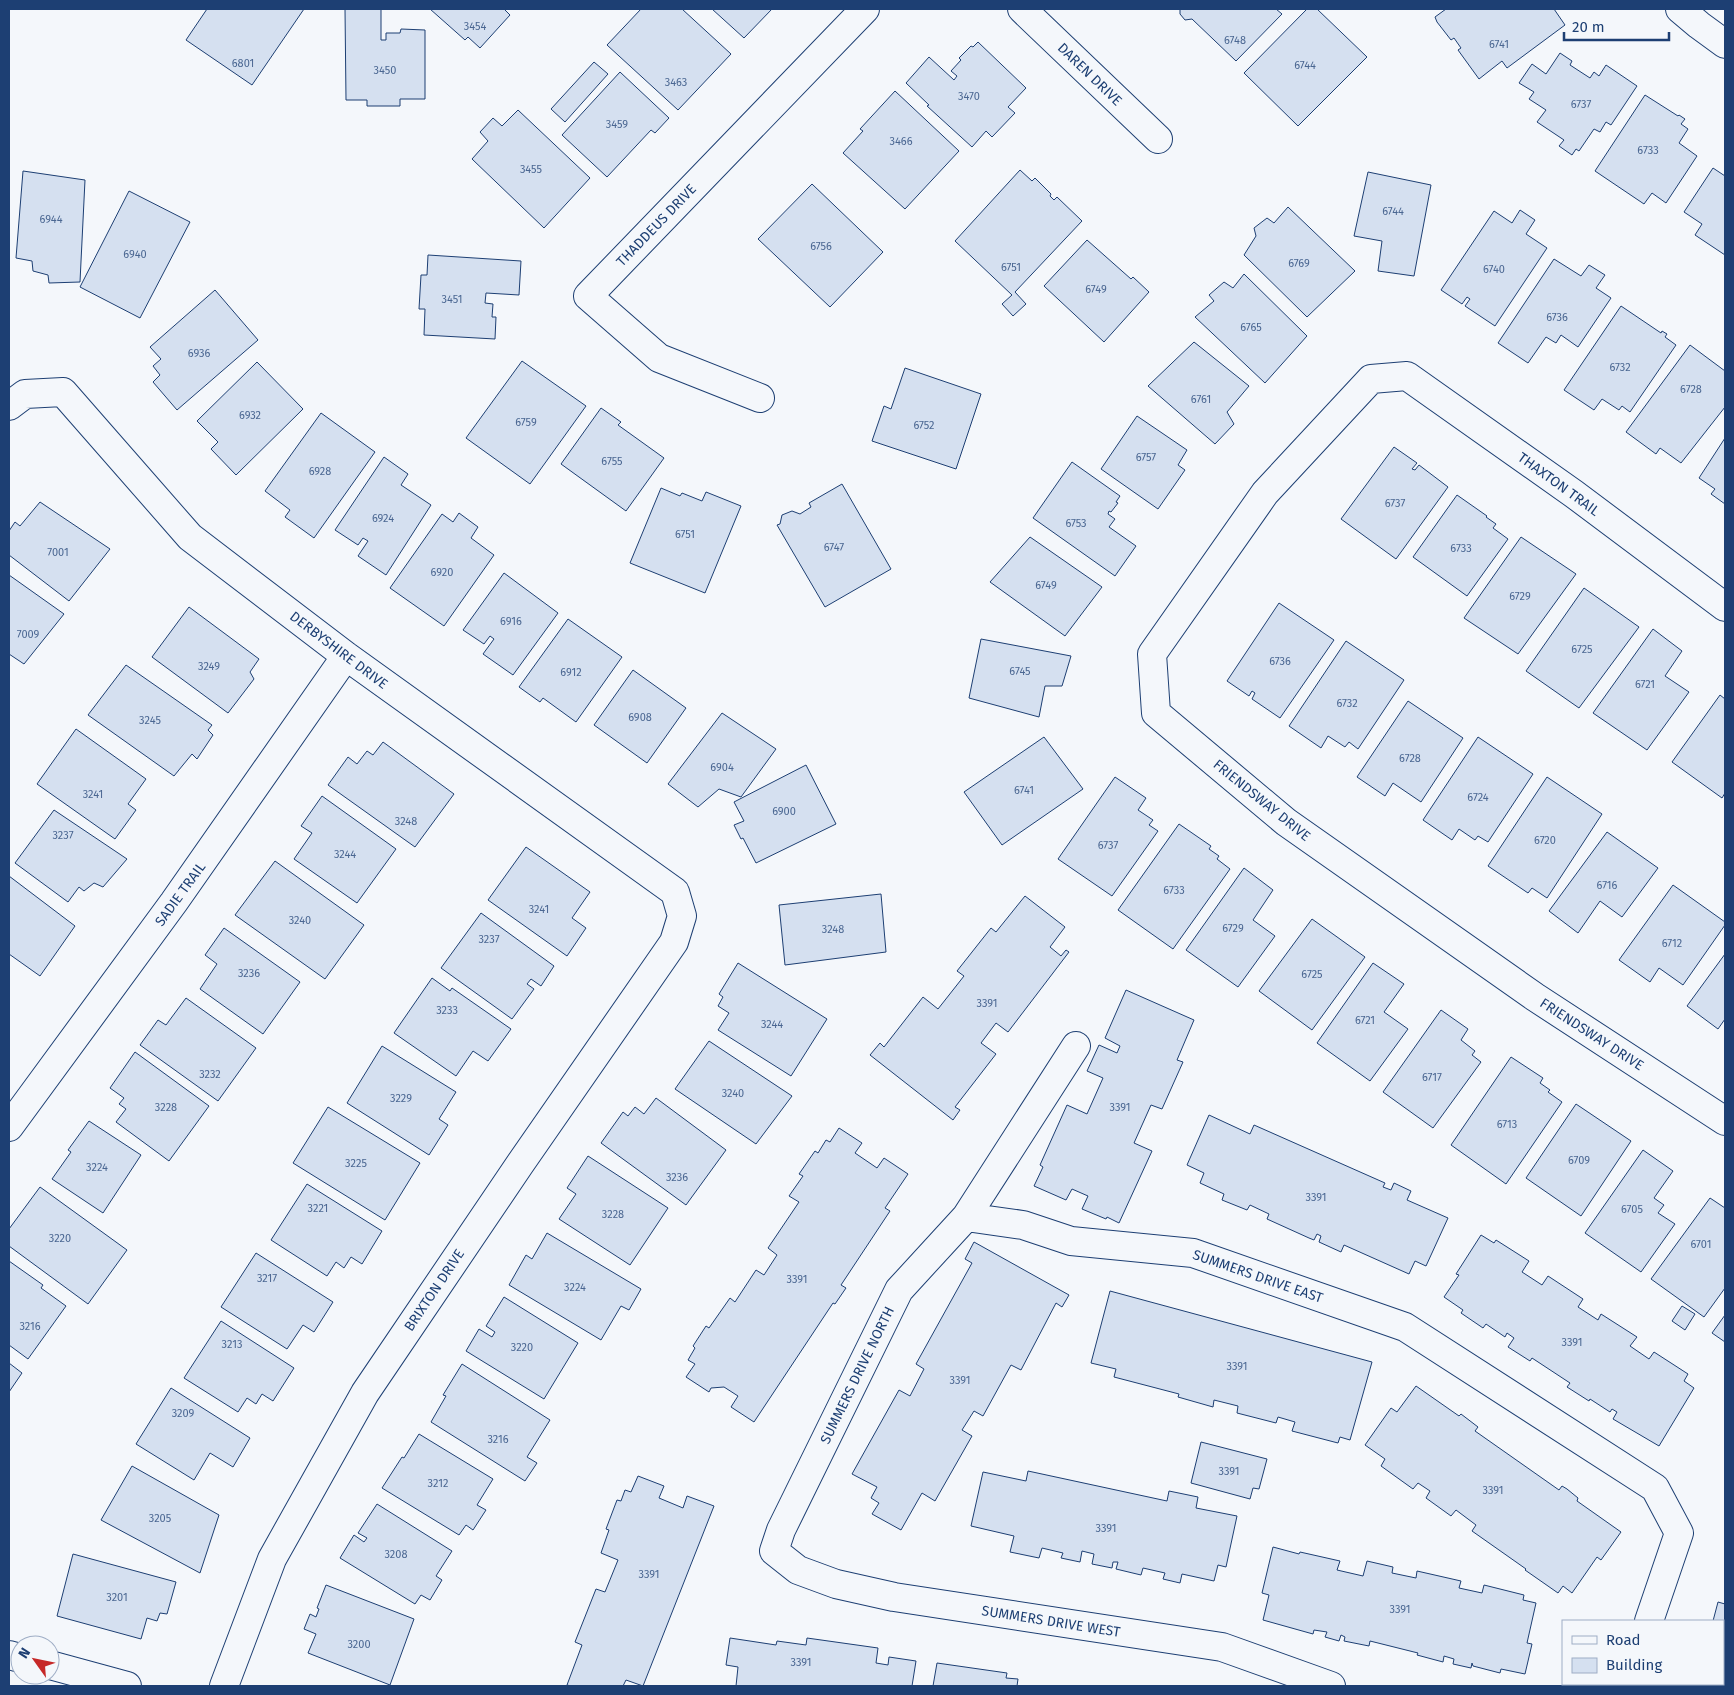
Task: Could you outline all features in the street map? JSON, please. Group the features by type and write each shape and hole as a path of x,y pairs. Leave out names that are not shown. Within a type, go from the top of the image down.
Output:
{"street":[{"name":"THADDEUS DRIVE","path":"760,398 660,358 588,296 865,9"},
{"name":"DAREN DRIVE","path":"1022,9 1158,139"},
{"path":"1680,9 1725,44"},
{"name":"THAXTON TRAIL","path":"1387,378 1407,376 1574,494 1725,607"},
{"name":"FRIENDSWAY DRIVE","path":"1387,378 1371,379 1265,493 1152,654 1156,713 1286,822 1535,997 1725,1121"},
{"name":"DERBYSHIRE DRIVE","path":"9,406 25,394 63,392 190,537 346,656 675,892 682,916"},
{"name":"SADIE TRAIL","path":"9,1127 180,894 346,656"},
{"name":"BRIXTON DRIVE","path":"224,1686 272,1558 364,1393 674,942 682,916"},
{"path":"966,1217 1076,1046"},
{"name":"SUMMERS DRIVE EAST","path":"966,1217 1023,1225 1071,1241 1193,1253 1405,1327 1655,1488 1679,1533 1649,1620"},
{"name":"SUMMERS DRIVE NORTH","path":"774,1551 782,1530 899,1290 966,1217"},
{"name":"SUMMERS DRIVE WEST","path":"774,1551 798,1570 836,1584 894,1597 1222,1646 1332,1686"},
{"path":"60,1668 128,1686"}],"building":[{"path":"207,9 304,9 252,85 186,40"},
{"path":"345,9 381,9 381,40 386,40 386,33 400,33 401,29 425,30 425,99 400,99 400,106 367,106 367,100 346,100"},
{"path":"430,9 504,9 510,15 480,48 468,37 465,40"},
{"path":"641,9 682,9 731,54 678,110 607,45"},
{"path":"712,9 772,9 744,38"},
{"path":"1180,9 1276,9 1282,14 1236,61 1192,19 1185,20 1180,14"},
{"path":"1307,9 1317,9 1367,57 1298,126 1244,73"},
{"path":"1446,9 1554,9 1565,25 1507,68 1502,61 1479,79 1458,50 1461,48 1454,38 1451,40 1437,22 1435,17"},
{"path":"978,42 1026,88 1008,107 1015,113 992,137 986,131 972,147 927,106 929,105 906,83 929,57 954,80 957,76 951,71 961,60 959,58"},
{"path":"1560,53 1572,61 1570,65 1590,78 1594,72 1599,76 1606,65 1637,86 1611,125 1606,122 1600,132 1594,129 1579,151 1576,149 1572,155 1559,146 1564,140 1537,122 1546,110 1529,99 1534,92 1519,83 1532,64 1546,74"},
{"path":"594,62 608,74 565,122 551,109"},
{"path":"620,72 669,118 655,133 651,130 607,177 562,135"},
{"path":"895,91 959,151 905,209 843,153 863,131 860,129"},
{"path":"1645,95 1685,119 1681,124 1688,129 1679,143 1697,156 1666,203 1652,193 1644,204 1595,171"},
{"path":"518,110 590,178 544,228 472,159 488,141 480,132 493,118 502,126"},
{"path":"1713,168 1725,176 1725,255 1695,235 1702,224 1684,212"},
{"path":"1020,170 1032,181 1035,178 1051,194 1050,196 1054,200 1057,197 1082,221 1015,292 1026,304 1013,316 1002,304 1012,295 955,241"},
{"path":"23,171 85,180 80,282 49,283 48,275 33,271 32,261 16,258"},
{"path":"1368,172 1431,185 1414,276 1378,271 1382,241 1354,236"},
{"path":"812,184 883,252 830,307 758,239"},
{"path":"129,191 190,222 140,318 80,287"},
{"path":"1288,207 1355,271 1307,317 1244,255 1256,236 1254,228 1267,218 1274,223"},
{"path":"1520,210 1535,220 1526,234 1547,248 1495,326 1465,306 1470,299 1467,297 1462,304 1441,290 1494,211 1512,223"},
{"path":"1087,240 1131,279 1133,277 1149,292 1104,342 1044,286"},
{"path":"428,255 521,261 519,295 486,293 485,303 493,304 492,317 496,317 495,339 424,335 425,309 419,309 421,275 427,275"},
{"path":"1554,259 1581,276 1589,265 1605,275 1596,288 1611,298 1578,347 1561,335 1556,343 1546,337 1528,363 1498,343"},
{"path":"1244,274 1307,336 1265,383 1195,317 1214,301 1209,295 1224,282 1233,288"},
{"path":"215,290 258,340 177,410 153,382 160,375 153,366 161,359 150,347"},
{"path":"1621,306 1661,333 1662,331 1667,334 1665,337 1676,345 1630,412 1622,406 1619,410 1602,399 1594,410 1564,390"},
{"path":"1194,342 1249,386 1227,412 1234,424 1215,444 1148,386"},
{"path":"1690,345 1725,371 1725,407 1681,463 1660,448 1656,454 1626,432"},
{"path":"522,361 586,406 530,484 466,438"},
{"path":"257,362 303,409 236,475 211,449 218,442 197,421"},
{"path":"905,368 981,394 956,469 872,441 884,406 891,409"},
{"path":"601,408 621,422 618,425 664,458 626,511 561,464"},
{"path":"321,413 375,452 314,538 285,517 290,510 265,491"},
{"path":"1137,416 1187,450 1178,465 1185,470 1158,509 1101,469"},
{"path":"1725,438 1725,504 1711,494 1715,489 1699,478"},
{"path":"1394,447 1417,463 1412,469 1415,470 1419,465 1448,487 1396,559 1341,519"},
{"path":"384,457 408,474 401,485 431,505 386,575 358,556 368,541 363,538 358,545 335,530"},
{"path":"1072,462 1120,496 1116,502 1118,503 1111,512 1109,511 1108,514 1115,519 1109,527 1136,546 1115,576 1033,518"},
{"path":"842,484 891,569 825,607 777,525 780,524 782,515 792,511 800,514 811,507 809,503"},
{"path":"661,488 680,496 682,493 702,501 706,492 741,506 705,593 630,563"},
{"path":"1457,495 1487,516 1496,524 1493,528 1508,539 1467,596 1413,557"},
{"path":"40,502 110,549 69,601 9,555 9,531 15,522 20,526"},
{"path":"459,513 478,527 471,538 494,555 444,626 390,588 442,514 453,522"},
{"path":"1030,537 1102,587 1065,636 990,582"},
{"path":"1521,537 1576,574 1518,654 1464,618"},
{"path":"504,573 558,613 513,675 483,654 494,639 490,636 484,644 463,630"},
{"path":"9,575 64,614 24,664 9,654"},
{"path":"1584,588 1639,627 1579,708 1526,671"},
{"path":"1279,603 1334,640 1280,718 1252,699 1255,693 1252,691 1249,696 1227,681"},
{"path":"189,607 259,659 250,672 254,679 228,713 152,657"},
{"path":"568,619 622,657 576,722 543,698 540,702 519,687"},
{"path":"1653,629 1682,651 1665,676 1689,692 1647,750 1593,713"},
{"path":"981,639 1071,656 1062,686 1045,686 1039,717 969,698"},
{"path":"1346,641 1404,680 1358,749 1349,742 1345,747 1328,736 1321,748 1289,726"},
{"path":"126,665 212,725 208,730 213,735 197,759 192,754 174,776 88,715"},
{"path":"633,670 686,708 647,763 594,725"},
{"path":"1720,695 1725,699 1725,793 1722,798 1672,762"},
{"path":"1408,701 1463,738 1421,802 1393,783 1385,796 1357,777"},
{"path":"722,713 776,749 741,797 719,789 698,807 668,784"},
{"path":"76,729 146,779 128,804 136,810 115,839 37,784"},
{"path":"1044,737 1083,789 1002,845 964,792"},
{"path":"1478,737 1533,774 1488,842 1478,836 1475,840 1459,829 1452,840 1423,820"},
{"path":"383,742 454,794 415,847 328,785 348,757 357,764 367,751 373,755"},
{"path":"806,765 836,824 756,863 734,825 744,821 734,802"},
{"path":"1115,777 1146,798 1138,810 1153,820 1149,825 1158,831 1112,896 1058,859"},
{"path":"1547,777 1602,814 1547,898 1532,888 1528,893 1488,866"},
{"path":"322,796 396,849 357,903 294,859 312,833 301,826"},
{"path":"54,810 127,859 103,887 94,883 84,891 79,887 68,902 15,863"},
{"path":"1179,824 1211,846 1209,849 1219,856 1217,859 1230,869 1173,949 1118,910"},
{"path":"1607,832 1658,868 1622,917 1600,901 1578,933 1549,911"},
{"path":"526,847 590,892 572,918 586,928 567,956 488,900"},
{"path":"275,861 364,925 325,979 235,915"},
{"path":"1244,868 1273,890 1253,920 1275,936 1238,987 1186,950"},
{"path":"9,876 75,926 40,976 9,954"},
{"path":"1673,885 1725,922 1725,925 1683,985 1659,968 1650,982 1619,960"},
{"path":"881,894 886,952 785,965 779,905"},
{"path":"1025,896 1065,927 1050,947 1061,956 1066,950 1069,952 1008,1032 996,1023 981,1043 996,1054 955,1107 960,1110 953,1120 870,1055 880,1043 884,1047 923,997 938,1009 964,976 957,971 991,928 996,932"},
{"path":"481,913 554,966 541,986 531,979 527,984 534,989 512,1019 441,968"},
{"path":"1312,919 1365,957 1312,1030 1259,991"},
{"path":"224,928 300,982 263,1034 200,989 217,964 205,955"},
{"path":"1725,954 1725,1019 1718,1029 1687,1006"},
{"path":"738,963 827,1019 791,1076 718,1030 729,1013 718,1006 723,997 719,994"},
{"path":"1373,963 1404,984 1384,1012 1408,1029 1370,1081 1317,1043"},
{"path":"432,978 450,991 452,988 511,1029 488,1061 473,1051 456,1076 394,1033"},
{"path":"1126,990 1194,1020 1177,1060 1183,1062 1162,1109 1151,1105 1134,1143 1152,1151 1119,1223 1082,1209 1088,1196 1072,1189 1066,1200 1034,1186 1043,1167 1040,1165 1067,1105 1087,1114 1103,1078 1087,1071 1099,1045 1117,1053 1120,1046 1105,1038"},
{"path":"186,998 256,1048 218,1101 140,1045 158,1020 166,1025"},
{"path":"1441,1010 1468,1029 1461,1040 1475,1051 1472,1055 1481,1062 1433,1128 1383,1092"},
{"path":"709,1041 792,1096 756,1144 675,1089"},
{"path":"382,1046 456,1092 439,1119 448,1125 429,1155 347,1103"},
{"path":"135,1052 209,1106 169,1161 116,1122 126,1109 119,1104 124,1098 110,1088"},
{"path":"1511,1057 1543,1078 1540,1083 1550,1090 1548,1092 1562,1102 1506,1184 1451,1145"},
{"path":"656,1098 726,1150 686,1205 601,1143 623,1112 628,1116 635,1107 644,1114"},
{"path":"1576,1104 1631,1141 1581,1216 1526,1178"},
{"path":"328,1107 420,1163 385,1220 293,1163"},
{"path":"1209,1115 1250,1134 1254,1125 1385,1183 1383,1187 1391,1190 1394,1183 1411,1191 1407,1200 1448,1218 1426,1266 1415,1261 1409,1274 1344,1245 1341,1252 1319,1242 1321,1236 1317,1234 1314,1240 1267,1219 1269,1214 1250,1205 1247,1210 1222,1200 1224,1194 1200,1183 1204,1173 1187,1165"},
{"path":"89,1121 141,1155 103,1213 52,1179 71,1152 68,1150"},
{"path":"839,1128 862,1143 855,1153 877,1168 884,1158 908,1174 885,1208 890,1211 841,1285 846,1288 835,1304 833,1303 754,1422 731,1407 738,1396 724,1387 711,1388 709,1392 686,1377 695,1364 688,1360 695,1348 693,1346 706,1326 709,1328 730,1298 735,1302 756,1270 764,1275 777,1255 768,1248 799,1202 789,1196 803,1176 799,1174 815,1151 818,1153 826,1140 830,1142"},
{"path":"1643,1150 1673,1171 1654,1198 1664,1205 1658,1213 1675,1224 1641,1272 1585,1233"},
{"path":"588,1156 668,1208 630,1265 559,1219 576,1194 567,1188"},
{"path":"307,1184 382,1231 362,1264 351,1257 344,1268 336,1262 327,1276 271,1240"},
{"path":"40,1187 127,1250 88,1304 9,1246 9,1229"},
{"path":"1710,1198 1725,1208 1725,1288 1704,1317 1651,1279"},
{"path":"547,1233 641,1289 629,1310 621,1306 601,1340 509,1285 526,1255 532,1259"},
{"path":"1481,1235 1494,1243 1496,1240 1529,1261 1522,1272 1542,1285 1548,1276 1583,1299 1578,1307 1598,1320 1601,1314 1637,1337 1630,1346 1649,1359 1654,1352 1688,1374 1684,1381 1694,1388 1659,1446 1613,1419 1617,1412 1612,1409 1610,1412 1590,1399 1589,1401 1567,1387 1570,1383 1532,1358 1530,1361 1508,1347 1514,1338 1507,1333 1505,1337 1486,1324 1483,1328 1461,1313 1463,1310 1444,1297 1459,1275 1456,1274"},
{"path":"974,1242 1069,1295 1062,1307 1056,1303 1021,1370 1011,1365 983,1416 974,1411 962,1430 972,1436 935,1501 922,1493 901,1530 872,1514 879,1503 871,1498 877,1487 852,1474 899,1390 910,1396 924,1369 916,1364 972,1263 965,1259"},
{"path":"256,1253 333,1302 314,1332 303,1325 287,1349 221,1307"},
{"path":"9,1261 43,1285 41,1288 66,1306 28,1359 9,1345"},
{"path":"1110,1291 1372,1362 1350,1440 1340,1437 1338,1443 1292,1431 1295,1422 1278,1417 1276,1423 1237,1413 1238,1406 1214,1400 1213,1407 1178,1397 1179,1394 1114,1377 1116,1369 1091,1363"},
{"path":"504,1297 578,1343 544,1399 466,1351 479,1329 492,1337 495,1332 486,1326"},
{"path":"1682,1306 1695,1314 1685,1330 1672,1321"},
{"path":"1725,1315 1725,1342 1712,1333"},
{"path":"221,1321 294,1368 273,1401 262,1394 256,1404 247,1398 238,1412 184,1378"},
{"path":"9,1363 22,1373 9,1392"},
{"path":"462,1364 550,1420 527,1457 537,1463 525,1481 431,1422 446,1396 443,1395"},
{"path":"1416,1386 1459,1416 1461,1414 1478,1427 1475,1431 1559,1490 1562,1486 1567,1489 1578,1498 1577,1501 1621,1532 1601,1560 1597,1557 1572,1593 1563,1586 1558,1593 1525,1570 1472,1531 1476,1525 1456,1510 1451,1516 1426,1498 1430,1491 1418,1483 1413,1489 1381,1466 1385,1459 1365,1445 1391,1408 1397,1412"},
{"path":"171,1388 250,1438 233,1467 210,1453 194,1480 136,1444"},
{"path":"419,1434 493,1479 477,1505 486,1510 473,1530 466,1525 459,1535 382,1488"},
{"path":"1201,1442 1267,1459 1259,1489 1253,1488 1250,1499 1191,1483"},
{"path":"132,1466 219,1515 200,1573 101,1520"},
{"path":"1028,1471 1167,1501 1169,1491 1198,1497 1196,1508 1237,1516 1226,1567 1218,1565 1214,1581 1182,1574 1180,1583 1163,1579 1165,1573 1143,1568 1141,1575 1116,1569 1118,1562 1113,1562 1112,1568 1092,1564 1094,1554 1082,1551 1080,1562 1061,1558 1063,1553 1042,1548 1039,1558 1010,1552 1014,1536 971,1526 983,1472 1026,1481"},
{"path":"638,1476 664,1486 659,1498 683,1508 687,1496 714,1506 643,1686 626,1680 623,1686 567,1685 582,1645 575,1642 596,1589 605,1592 618,1560 601,1553 609,1530 606,1529 617,1500 621,1501 625,1490 631,1492"},
{"path":"377,1504 452,1551 436,1576 442,1580 430,1600 421,1595 415,1604 340,1558 354,1535 364,1542 367,1538 358,1533"},
{"path":"1273,1547 1299,1554 1300,1552 1340,1561 1337,1570 1363,1576 1367,1561 1393,1567 1392,1573 1416,1578 1417,1571 1461,1581 1459,1588 1482,1593 1484,1585 1524,1595 1523,1600 1536,1603 1527,1643 1532,1644 1525,1674 1501,1669 1500,1673 1473,1666 1472,1663 1471,1668 1453,1664 1454,1659 1444,1656 1443,1662 1417,1655 1418,1653 1370,1641 1369,1646 1344,1641 1345,1637 1341,1635 1339,1641 1325,1637 1327,1632 1314,1630 1313,1634 1263,1620 1269,1595 1262,1593"},
{"path":"73,1554 176,1582 167,1614 160,1613 157,1621 147,1618 141,1639 57,1616"},
{"path":"326,1585 414,1619 390,1685 308,1653 316,1634 304,1629 310,1614 316,1617 319,1609 317,1608"},
{"path":"1718,1602 1725,1604 1725,1686 1692,1685 1724,1685 1724,1620 1713,1620"},
{"path":"730,1638 776,1645 777,1641 806,1645 807,1638 878,1648 876,1663 888,1665 889,1657 916,1661 912,1686 736,1686 738,1667 726,1665"},
{"path":"937,1663 1007,1673 1006,1678 1018,1679 1017,1686 933,1686"}]}
